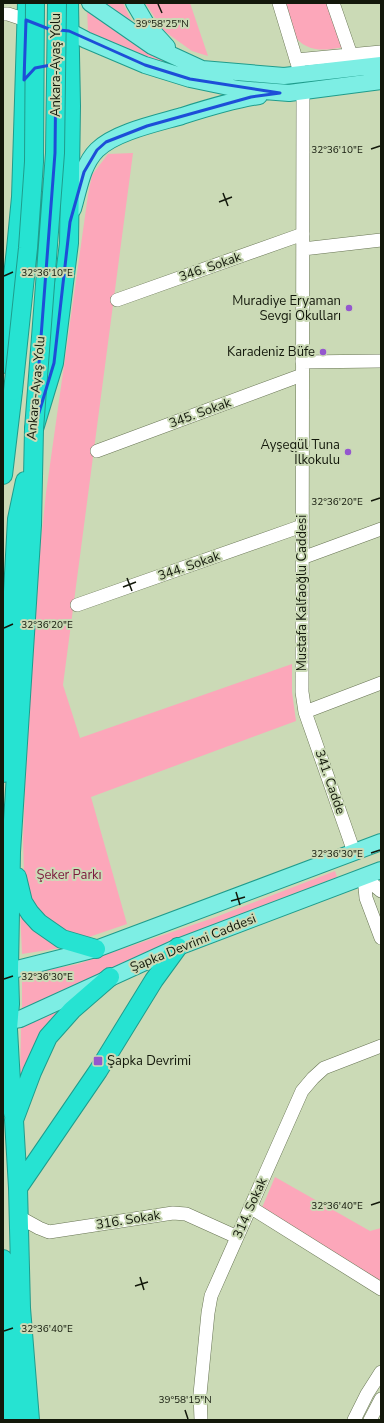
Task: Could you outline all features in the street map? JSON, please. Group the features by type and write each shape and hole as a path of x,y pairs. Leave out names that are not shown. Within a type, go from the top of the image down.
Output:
{"highway":[{"name":"Ankara-Ayaş Yolu","path":"3,476 28,248 34,162 35,3"},
{"name":"Ankara-Ayaş Yolu","path":"3,773 17,519 34,429 55,153 56,3"},
{"path":"30,1420 21,1308 18,1188 14,1120 7,1060 6,1023 10,1004 6,970 6,941 32,525 34,429 54,363 68,251 70,222 70,3"},
{"path":"26,11 37,25 49,29 69,30"},
{"path":"3,364 21,197 26,11"},
{"path":"24,80 35,68 51,64 65,70 71,77"},
{"path":"3,458 8,439"},
{"path":"11,852 23,902 30,913 39,923 62,939 96,949"},
{"path":"18,1188 98,1070 154,980 178,947"},
{"path":"14,1120 32,1072 48,1037 72,1010 110,977"},
{"path":"3,1259 12,1420"}],"main road":[{"path":"90,3 152,46 202,69 284,76 298,67 381,65"},
{"path":"134,3 147,25 161,42 180,58"},
{"path":"69,30 86,40 145,65 190,79 238,89 280,93"},
{"path":"70,222 84,172 89,161 97,150 106,142 147,126 251,97 381,81"},
{"name":"Şapka Devrimi Caddesi","path":"6,970 96,949 381,842"},
{"path":"354,852 364,877"},
{"name":"Şapka Devrimi Caddesi","path":"6,1023 20,1019 178,947 381,870"}],"street":[{"path":"279,3 298,67 351,55 381,52"},
{"path":"332,3 351,55"},
{"path":"3,14 26,11"},
{"name":"Mustafa Kalfaoğlu Caddesi","path":"303,91 302,692 305,712"},
{"name":"346. Sokak","path":"117,300 303,234"},
{"path":"303,249 381,240"},
{"path":"302,362 381,361"},
{"name":"345. Sokak","path":"97,451 302,375"},
{"name":"344. Sokak","path":"77,605 302,526"},
{"path":"302,558 381,530"},
{"path":"305,712 381,683"},
{"name":"341. Cadde","path":"305,712 354,852"},
{"path":"364,877 381,891"},
{"path":"364,877 366,898 381,938"},
{"name":"314. Sokak","path":"202,1420 200,1394 211,1296 302,1091 324,1068 381,1046"},
{"path":"250,1207 381,1289"},
{"name":"316. Sokak","path":"19,1216 48,1232 174,1213 186,1214 237,1237"},
{"path":"354,1420 367,1394 381,1372"},
{"path":"367,1394 381,1400 370,1420"}],"highlighted area":[{"path":"26,20 49,29 69,31 145,65 190,79 280,93 251,97 147,126 106,142 97,150 84,172 70,222 54,363 34,429 55,153 56,64 35,68 24,80"}],"green space":[{"path":"104,3 123,3 135,28"},
{"path":"145,3 190,3 208,56 192,51 164,31"},
{"path":"283,3 329,3 344,47 322,50 315,49 297,40 292,33"},
{"path":"87,7 112,28 146,52 180,67 287,83 239,83 186,73 88,33"},
{"name":"Şeker Parkı","path":"133,153 63,685 80,738 292,664 292,692 296,721 91,797 127,924 89,937 67,934 39,912 31,899 24,874 23,839 28,705 35,597 46,493 88,195 92,175 108,154"},
{"path":"335,871 337,877 181,937 22,1010 22,975 78,964 216,917"},
{"path":"20,909 67,947 22,954"},
{"path":"63,1008 20,1081 21,1027"},
{"path":"275,1177 370,1231 381,1228 381,1283 261,1210"}],"place":[{"name":"Muradiye Eryaman Sevgi Okulları","path":"349,308"},
{"name":"Karadeniz Büfe","path":"323,352"},
{"name":"Ayşegül Tuna İlkokulu","path":"348,452"},
{"name":"Şapka Devrimi","path":"98,1061"}]}
